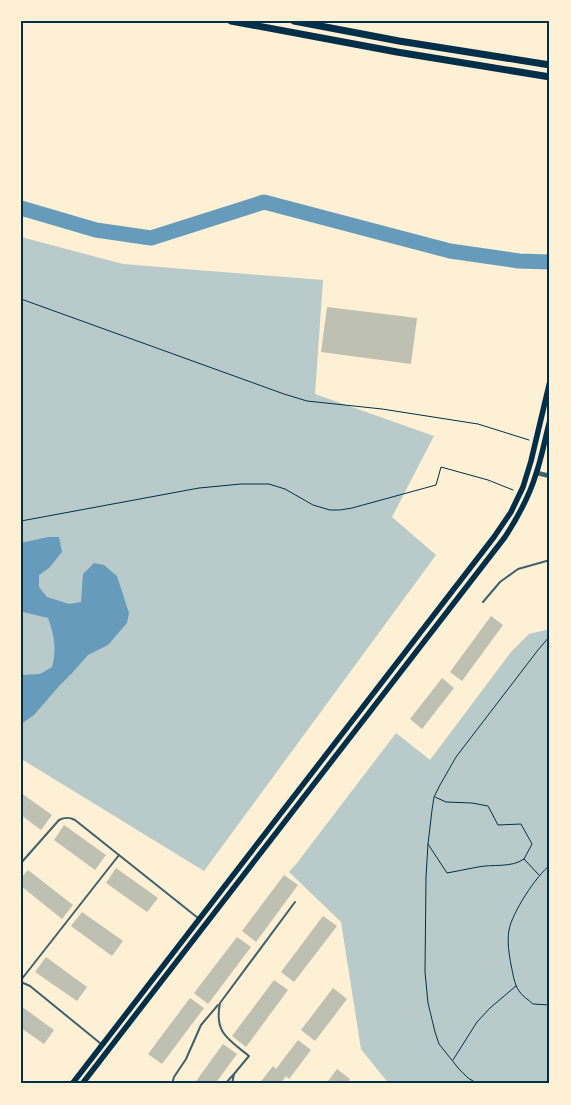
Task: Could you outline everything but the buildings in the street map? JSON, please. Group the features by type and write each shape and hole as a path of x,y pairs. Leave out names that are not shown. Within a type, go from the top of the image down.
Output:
{"highway":[{"path":"231,21 390,51 550,77"},
{"path":"294,21 550,65"}],"main road":[{"path":"72,1084 484,551 511,512 528,474 550,381"},
{"path":"82,1084 505,537 522,509 537,473 550,420"}],"street":[{"path":"537,473 550,476"}],"lane":[{"path":"483,602 500,582 518,569 550,560"},
{"path":"21,862 59,820 65,817 70,818 75,820 199,919"},
{"path":"102,1045 30,986 21,981 119,855"},
{"path":"172,1084 174,1077 186,1059 201,1025 220,1003 295,902"},
{"path":"220,1003 218,1012 221,1030 226,1037 248,1056 225,1084"},
{"path":"232,1084 234,1074"}],"path":[{"path":"21,299 307,401 382,409 478,424 535,442"},
{"path":"21,521 187,489 258,483 277,486 321,508 340,510 436,485 441,466 488,480 520,493"},
{"path":"478,1084 468,1078 439,1044 428,1003 425,963 428,844 434,797 456,757 550,636"},
{"path":"428,844 447,873 480,866 518,863 524,859 532,844 520,824 498,825 488,806 446,802 434,797"},
{"path":"524,859 540,875"},
{"path":"550,865 540,875 526,895 512,921 509,930 508,947 514,979 519,991 533,1004 550,1005"},
{"path":"452,1061 477,1022 517,985"}],"shaded area":[{"path":"21,237 123,264 323,280 315,394 434,436 392,517 436,555 204,871 21,760"},
{"path":"550,629 550,1084 389,1084 361,1049 341,922 289,872 396,733 430,760 511,652 529,634"}],"water":[{"path":"48,537 59,537 62,552 49,568 39,575 39,587 47,597 69,604 81,602 83,574 94,563 104,565 117,576 129,613 127,623 108,645 88,655 34,715 21,724 21,675 40,674 52,667 55,648 48,618 21,613 21,543"}],"waterway":[{"path":"21,208 96,230 151,238 264,202 450,251 519,261 550,262"}]}
